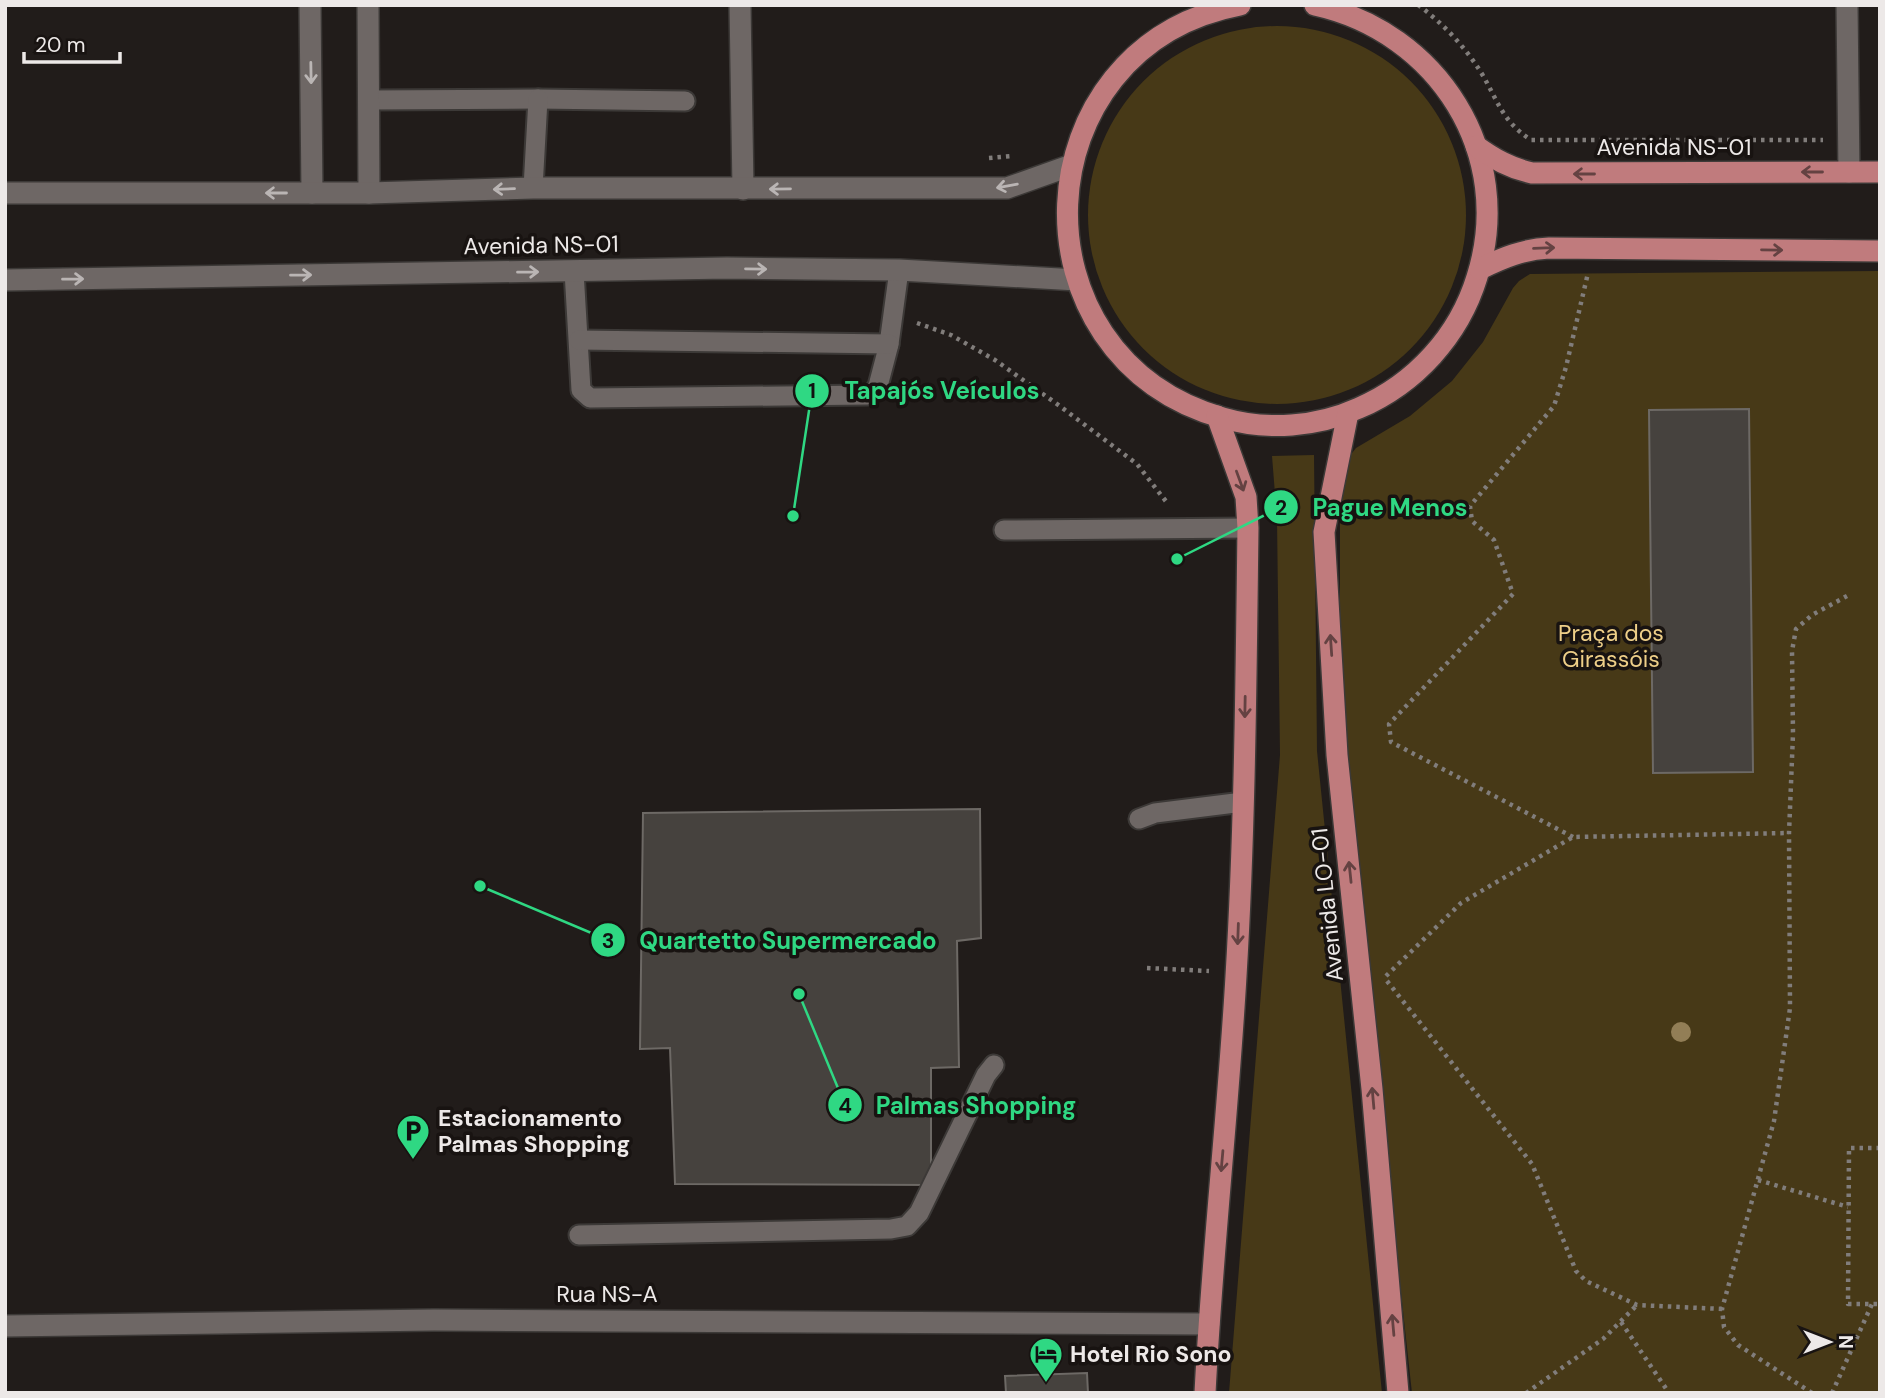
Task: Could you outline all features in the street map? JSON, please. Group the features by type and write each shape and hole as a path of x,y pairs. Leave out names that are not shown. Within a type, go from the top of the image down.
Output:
{"main road":[{"path":"1240,5 1216,8 1160,37 1113,81 1093,110 1080,137 1067,194 1067,224 1071,257 1089,309 1101,329 1130,365 1174,398 1217,416 1240,422 1279,425 1310,423 1348,413 1396,388 1420,369 1437,351 1466,306 1480,269 1486,238 1484,175 1476,145 1452,96 1418,56 1379,29 1324,6"},
{"name":"Avenida NS-01","path":"1476,145 1501,163 1532,173 1880,172"},
{"path":"1480,269 1532,249 1880,251"},
{"name":"Avenida LO-01","path":"1348,413 1324,532 1337,755 1372,1089 1398,1393"},
{"path":"1205,1393 1236,973 1243,802 1248,528 1246,497 1217,416"}],"street":[{"path":"310,5 312,193"},
{"path":"368,5 369,193"},
{"path":"740,5 743,189"},
{"path":"1847,5 1849,172"},
{"path":"5,193 369,193 533,188 1007,188 1072,165"},
{"name":"Avenida NS-01","path":"5,280 727,268 899,270 1077,280"},
{"name":"Rua NS-A","path":"5,1326 434,1320 1209,1324"}],"lane":[{"path":"533,188 537,99"},
{"path":"369,100 685,101"},
{"path":"573,271 582,390 590,398 867,395 874,392 878,386 889,344 899,270"},
{"path":"579,340 889,344"},
{"path":"1004,530 1248,528"},
{"path":"1139,819 1155,813 1243,802"},
{"path":"579,1235 891,1229 907,1226 919,1213 986,1075 994,1065"}],"path":[{"path":"1418,5 1460,44 1482,75 1502,113 1531,140 1812,140"},
{"path":"986,159 1024,153"},
{"path":"1594,248 1554,406 1470,506 1472,521 1494,540 1513,594 1389,724 1391,742 1573,837 1789,833"},
{"path":"893,313 951,335 995,360 1057,404 1137,464 1184,528"},
{"path":"1812,1393 1738,1345 1724,1327 1721,1309 1774,1121 1790,1008 1792,651 1796,629 1812,615 1847,596"},
{"path":"1573,837 1461,903 1385,978 1532,1164 1576,1271 1586,1281 1637,1305 1721,1309"},
{"path":"1147,968 1236,973"},
{"path":"1880,1147 1849,1148 1848,1207 1848,1304 1880,1304"},
{"path":"1758,1180 1848,1207"},
{"path":"1832,1393 1872,1304"},
{"path":"1526,1393 1603,1339 1637,1305"},
{"path":"1621,1322 1669,1393"}],"green space":[{"path":"1277,26 1314,29 1349,40 1382,58 1411,81 1434,110 1452,143 1463,178 1466,215 1463,252 1452,287 1434,320 1411,349 1382,372 1349,390 1314,401 1277,404 1240,401 1205,390 1172,372 1143,349 1120,320 1102,287 1091,252 1088,215 1091,178 1102,143 1120,110 1143,81 1172,58 1205,40 1240,29"},
{"name":"Praça dos Girassóis","path":"1880,271 1880,1393 1412,1393 1352,846 1340,642 1340,486 1345,462 1356,448 1410,416 1452,381 1483,342 1513,288 1530,274"},
{"path":"1314,455 1317,751 1382,1393 1229,1393 1280,755 1277,519 1272,456"}],"building":[{"path":"1749,409 1753,772 1653,773 1649,410"},
{"path":"980,809 981,938 957,941 959,1067 931,1068 931,1185 675,1184 670,1048 640,1049 643,813"},
{"name":"Hotel Rio Sono","path":"1087,1373 1088,1393 1006,1393 1005,1376"}],"place":[{"name":"Tapajós Veículos","path":"793,516"},
{"name":"Pague Menos","path":"1177,559"},
{"name":"Quartetto Supermercado","path":"480,886"},
{"name":"Palmas Shopping","path":"799,994"},
{"name":"Estacionamento Palmas Shopping","path":"413,1161"},
{"name":"Hotel Rio Sono","path":"1046,1384"}]}
